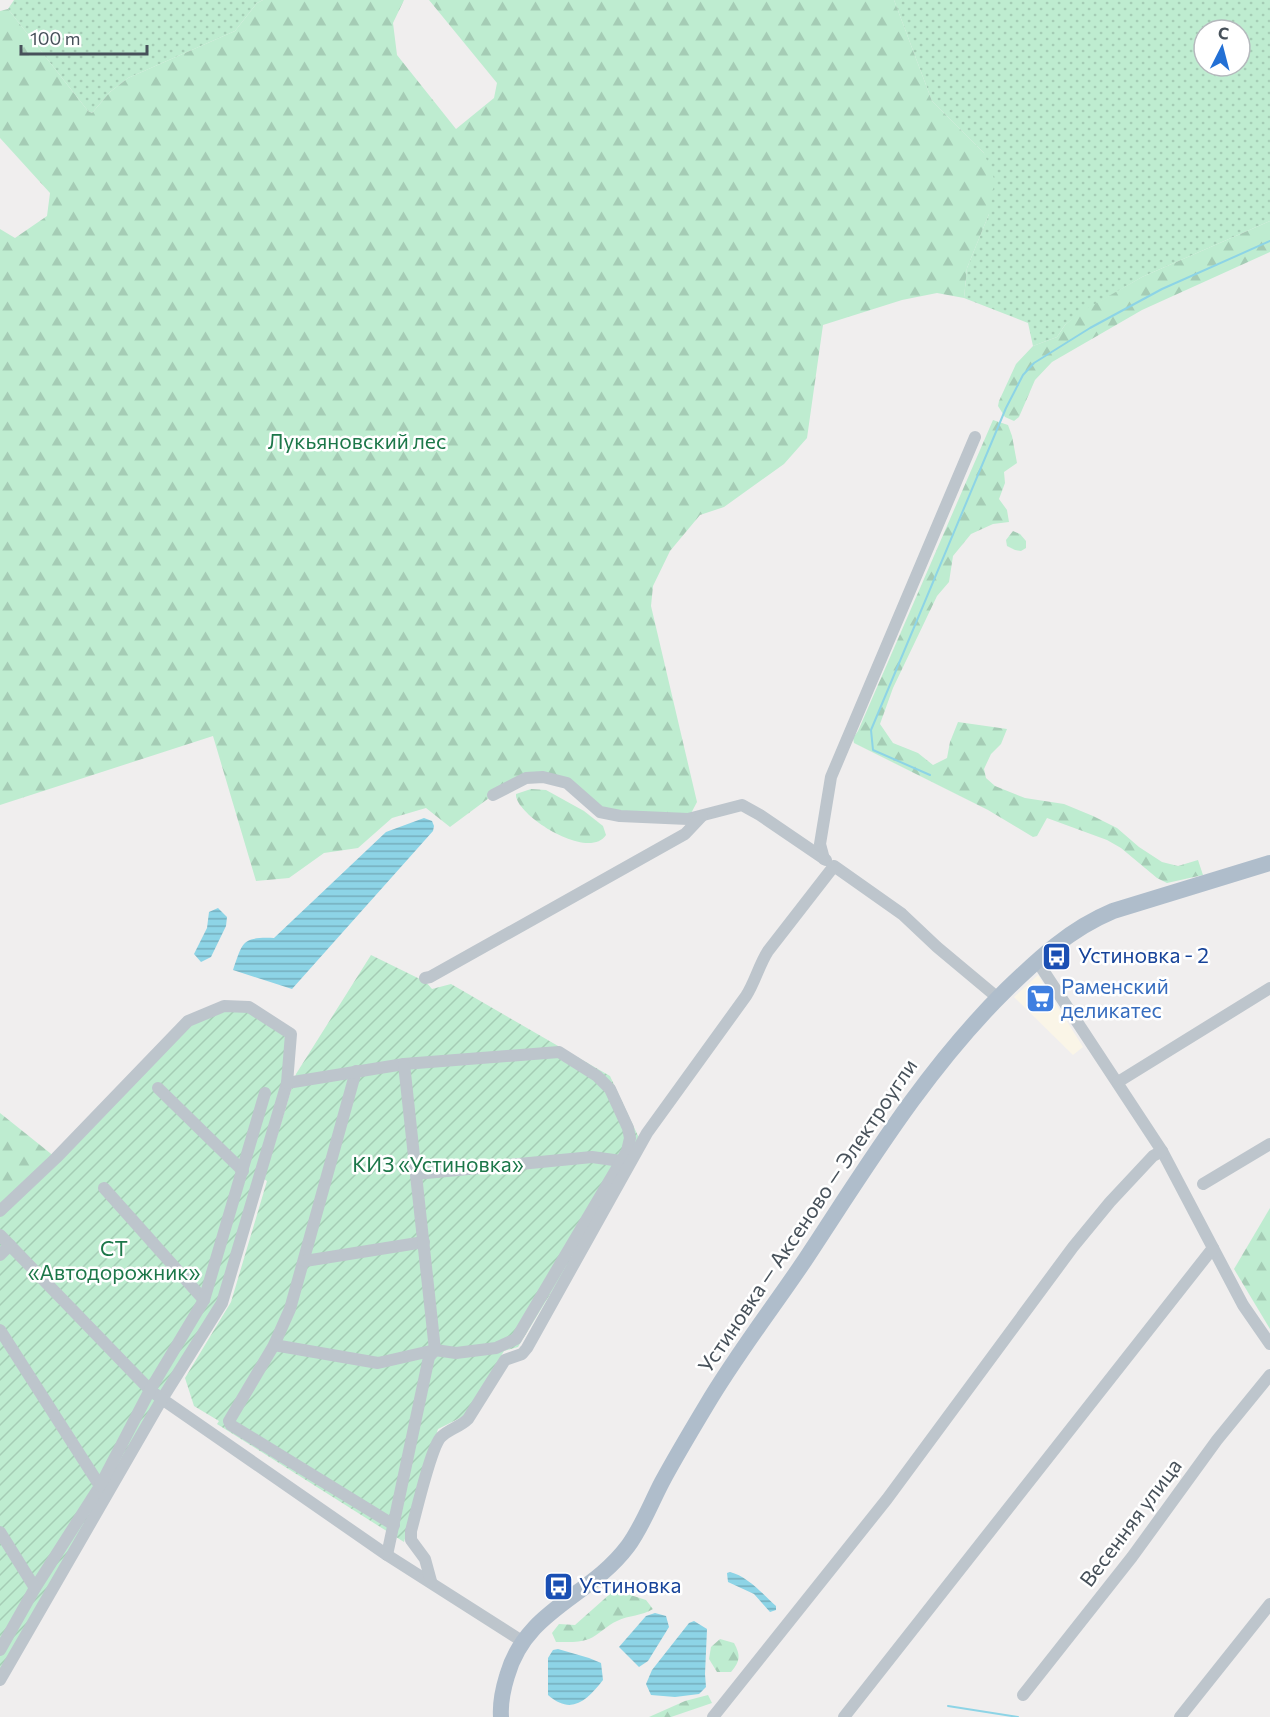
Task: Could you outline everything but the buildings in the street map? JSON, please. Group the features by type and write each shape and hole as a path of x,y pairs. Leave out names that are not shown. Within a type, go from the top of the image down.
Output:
{"main road":[{"name":"Устиновка — Аксеново — Электроугли","path":"501,1717 503,1687 522,1641 541,1619 611,1566 629,1544 718,1387 882,1141 948,1054 998,998 1062,939 1089,921 1113,911 1270,863"}],"street":[{"path":"829,863 820,844 831,777 975,437"},
{"path":"493,795 526,778 543,777 567,783 600,812 620,816 688,819 742,805 760,815 903,914 998,998"},
{"path":"425,978 685,834 703,815"},
{"path":"431,1581 425,1559 411,1540 411,1531 436,1443 442,1436 462,1426 468,1419 505,1360 522,1354 527,1348 647,1133 746,996 755,982 762,960 829,863"},
{"path":"1037,961 1162,1151 1243,1305 1270,1344"},
{"path":"1118,1082 1270,988"},
{"path":"0,1210 57,1157 188,1021 224,1006 249,1007 291,1034 287,1083 222,1303 162,1400 0,1680"},
{"path":"274,1345 378,1363 435,1350 456,1353 496,1348 516,1339 627,1151 630,1138 628,1128 610,1089 597,1076 559,1052 404,1064 287,1083"},
{"path":"387,1555 429,1357 435,1350 404,1064"},
{"path":"356,1071 290,1309 274,1345 230,1421 231,1425 394,1525"},
{"path":"158,1088 243,1171"},
{"path":"0,1650 35,1588 100,1486 150,1390 204,1300 265,1092"},
{"path":"1203,1184 1270,1144"},
{"path":"713,1717 887,1498 1073,1247 1110,1202 1154,1156 1162,1151"},
{"path":"416,1174 592,1157 621,1161"},
{"path":"104,1188 204,1300"},
{"path":"0,1235 162,1400 387,1555 522,1641"},
{"path":"304,1261 424,1242"},
{"path":"0,1255 10,1245"},
{"path":"844,1717 1212,1248"},
{"path":"0,1330 100,1486"},
{"name":"Весенняя улица","path":"1023,1695 1132,1557 1217,1440 1270,1375"},
{"path":"0,1532 35,1588"},
{"path":"1180,1717 1270,1604"}],"shaded area":[{"path":"1038,975 1083,1047 1073,1055 1014,997"}],"green space":[{"path":"14,0 263,0 257,3 235,31 128,78 110,92 92,113 88,111 8,9"},
{"name":"Лукьяновский лес","path":"263,0 404,0 393,23 397,55 456,129 494,98 497,83 429,0 894,0 932,101 984,153 995,181 989,214 967,268 964,298 937,293 902,300 823,325 807,438 784,464 724,507 700,515 670,551 653,586 651,606 697,802 688,819 600,812 567,783 543,777 493,795 450,827 426,808 392,818 358,848 324,853 289,878 256,881 213,736 0,805 0,229 15,238 47,216 50,193 0,138 0,11 8,9 88,111 92,113 110,92 128,78 235,31 257,3"},
{"path":"894,0 1270,0 1270,221 1142,277 1079,314 1065,325 1057,337 1033,346 1028,323 964,298 967,268 989,214 984,153 932,101"},
{"path":"1270,221 1270,252 1142,310 1052,362 1035,380 1019,417 1014,421 1005,417 998,406 999,401 1016,364 1033,346 1057,337 1065,325 1079,313 1142,277"},
{"path":"993,420 1008,425 1017,463 1004,472 1005,483 999,499 1007,510 1009,522 993,524 971,534 953,556 949,582 937,596 893,688 880,724 893,743 918,753 933,765 947,758 950,742 958,722 1007,729 1001,744 991,754 984,769 986,778 995,786 1025,798 1064,804 1093,816 1117,828 1139,847 1162,862 1178,866 1198,860 1203,875 1167,883 1107,840 1047,818 1037,836 1033,837 988,810 854,743 853,738"},
{"path":"1013,531 1020,534 1026,541 1026,548 1021,551 1007,546 1006,540"},
{"path":"531,789 546,790 584,811 603,826 606,835 597,842 584,843 569,839 539,823 519,803 516,794"},
{"name":"КИЗ «Устиновка»","path":"371,955 426,982 432,989 451,984 610,1076 639,1138 518,1347 504,1351 464,1416 438,1429 404,1542 217,1424 219,1421 194,1406 185,1378 231,1302 267,1181 264,1179 296,1074"},
{"name":"СТ «Автодорожник»","path":"224,1006 249,1007 291,1034 288,1077 222,1303 0,1680 0,1212 188,1021"},
{"path":"0,1113 55,1157 0,1208"},
{"path":"1270,1208 1270,1329 1234,1269"},
{"path":"618,1591 646,1600 653,1609 617,1621 589,1639 577,1642 556,1642 552,1633 559,1624 575,1625 611,1593"},
{"path":"720,1639 734,1643 738,1651 738,1661 731,1672 717,1672 709,1659 711,1647"},
{"path":"708,1695 712,1703 671,1717 649,1717 685,1701"}],"water":[{"path":"424,818 432,821 433,831 292,989 233,970 245,943 255,939 274,938 386,832"},
{"path":"218,908 227,917 226,926 211,957 201,962 194,954 207,928 209,912"},
{"path":"727,1573 743,1577 755,1586 776,1606 776,1610 770,1612 754,1594 728,1582"},
{"path":"655,1613 666,1616 669,1627 648,1661 639,1667 619,1647 646,1616"},
{"path":"694,1621 707,1629 706,1687 699,1694 675,1697 651,1695 646,1684 652,1670 689,1623"},
{"path":"558,1649 601,1663 603,1680 585,1699 572,1705 564,1704 548,1695 548,1658 553,1650"}],"waterway":[{"path":"930,775 873,750 871,730 1006,408 1023,375 1034,363 1090,328 1162,289 1270,241"},
{"path":"948,1706 1018,1717"}],"place":[{"name":"Устиновка - 2","path":"1057,956"},
{"name":"Раменский деликатес","path":"1040,999"},
{"name":"Устиновка","path":"558,1586"}]}
